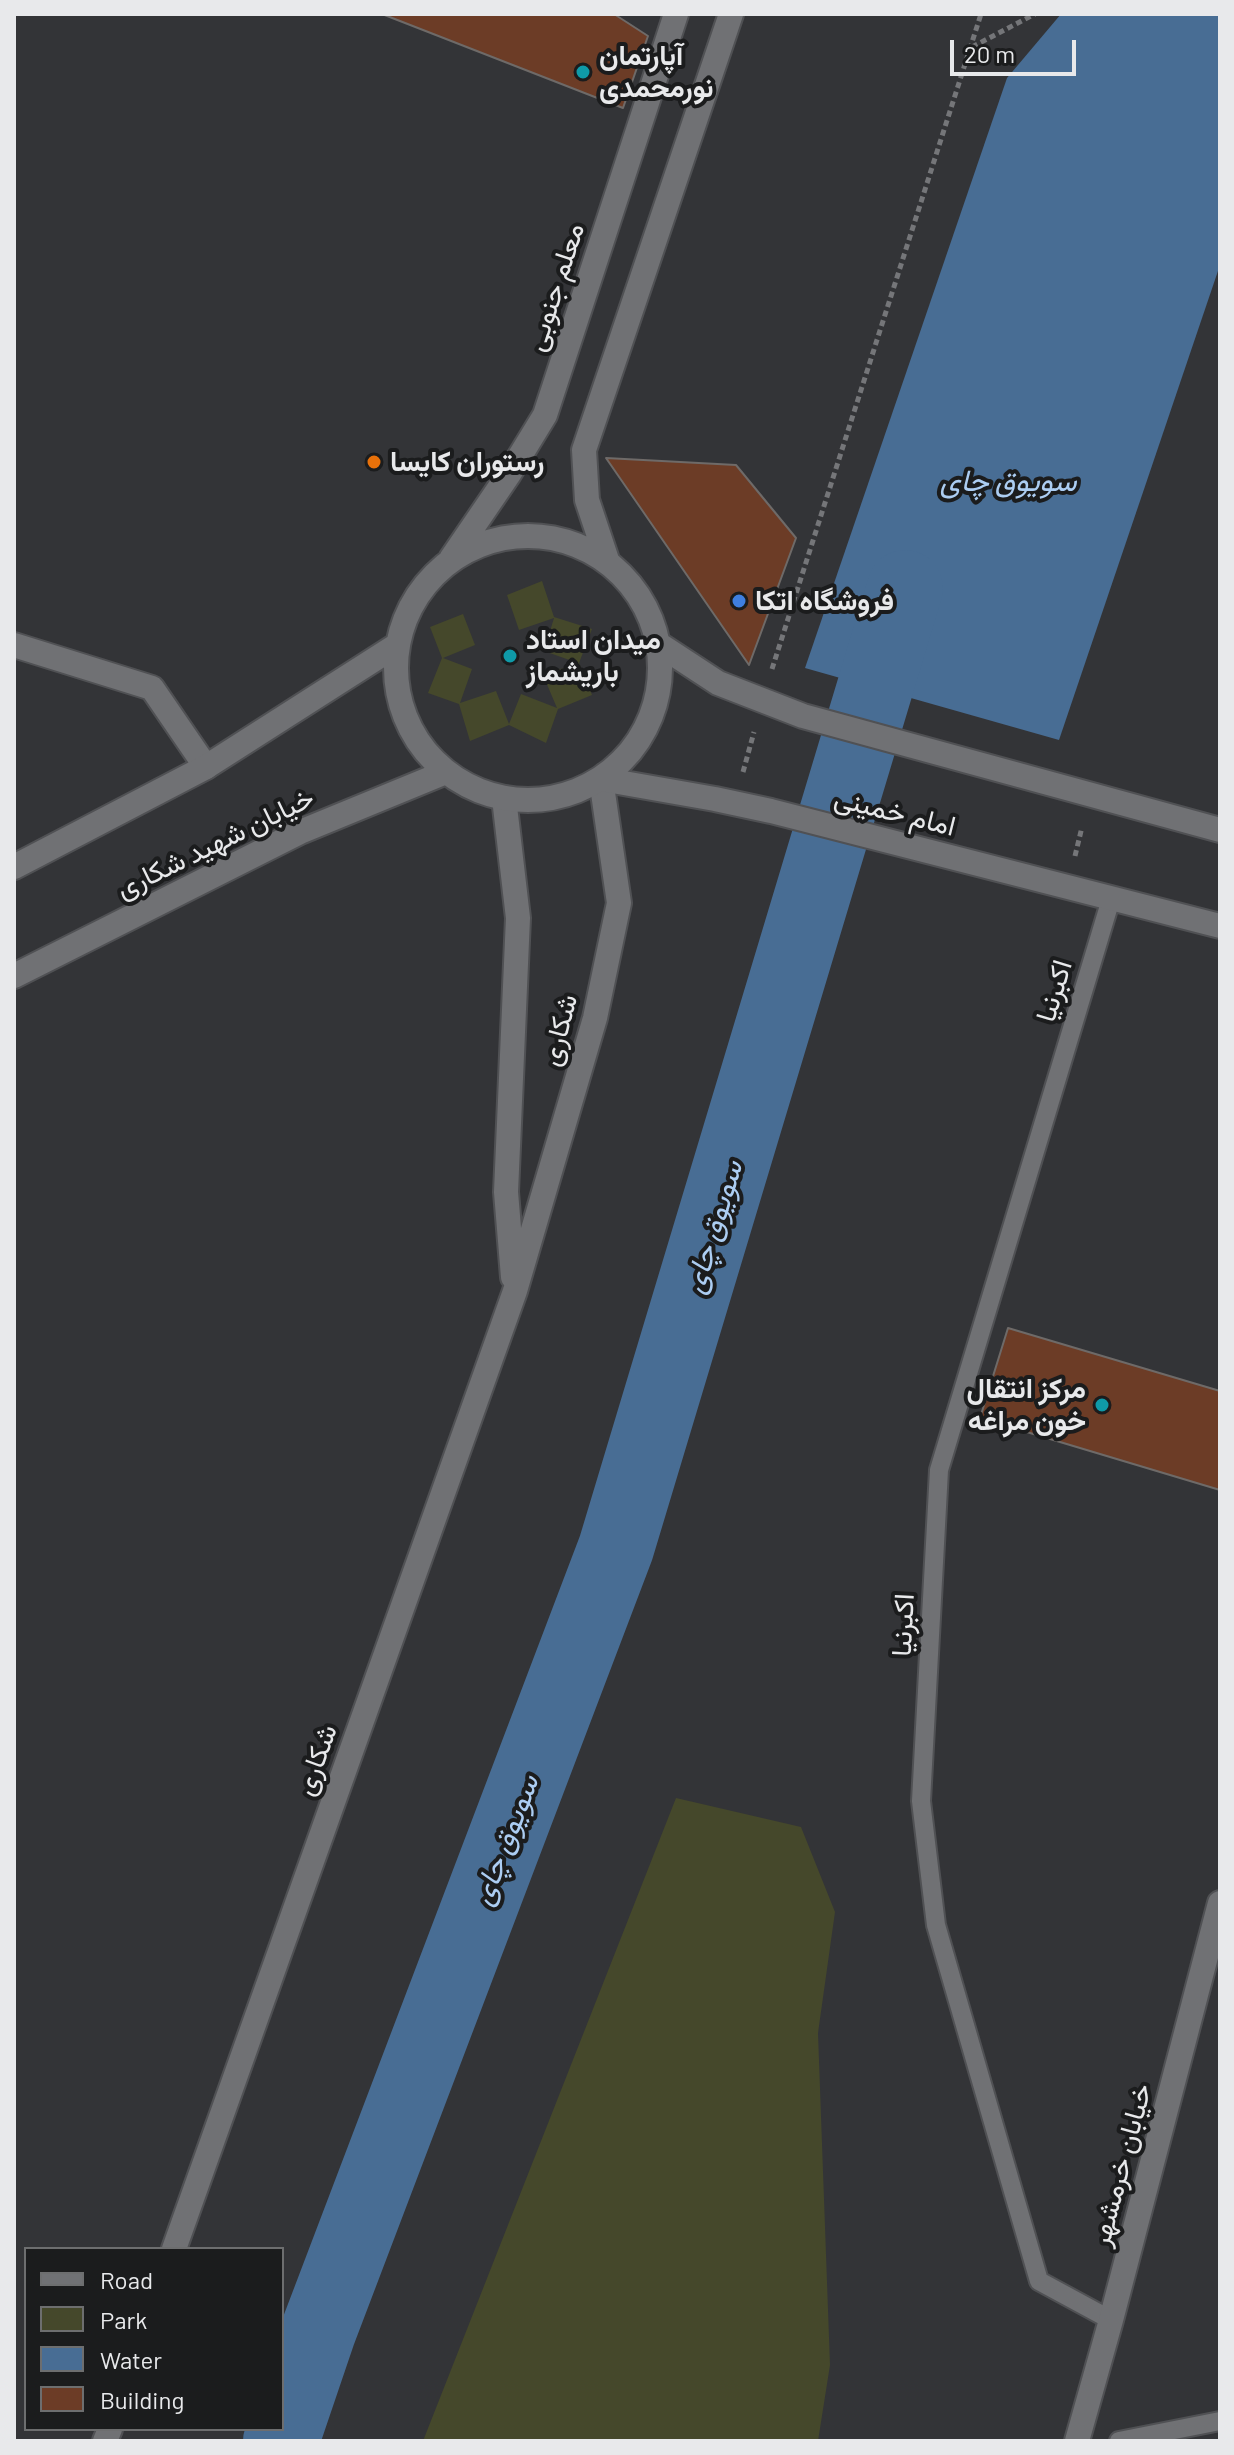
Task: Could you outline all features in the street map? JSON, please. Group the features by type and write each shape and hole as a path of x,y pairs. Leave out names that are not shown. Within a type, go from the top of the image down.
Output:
{"street":[{"name":"معلم جنوبی","path":"450,560 545,415 676,14"},
{"path":"607,560 587,500 584,450 731,14"},
{"path":"529,535 570,542 607,560 642,598 660,645 661,680 653,715 636,746 601,779 554,798 504,798 473,788 446,772 422,747 404,716 395,681 397,645 407,612 425,584 450,560 487,541 529,535"},
{"path":"14,645 152,688 206,767"},
{"path":"14,867 206,767 397,645"},
{"path":"660,645 718,683 803,716 1220,830"},
{"name":"خیابان شهید شکاری","path":"14,976 300,832 446,772"},
{"name":"امام خمینی","path":"601,779 771,811 1220,926"},
{"name":"شکاری","path":"175,2247 515,1291 595,1018 619,903 601,779"},
{"name":"شکاری","path":"504,798 518,918 506,1192 515,1291"},
{"name":"خیابان خرمشهر","path":"1077,2441 1220,1903"}],"lane":[{"name":"اکبرنیا","path":"1111,899 939,1470 921,1801 936,1925 1039,2281 1111,2320"},
{"path":"1119,2441 1199,2433 1220,2421"}],"path":[{"path":"735,803 762,702 981,14"},
{"path":"970,48 1035,14"},
{"path":"1067,887 1090,795"}],"green space":[{"path":"542,581 554,617 592,629 579,663 592,695 558,709 546,743 509,725 470,741 459,704 428,693 442,658 430,627 463,614 475,645 443,658 472,669 460,703 496,691 509,724 521,694 557,708 543,675 578,663 544,651 554,618 519,630 507,595"},
{"path":"676,1798 801,1827 835,1912 818,2033 830,2365 818,2441 423,2441"}],"water":[{"name":"سویوق چای","path":"1061,14 1220,14 1220,265 1059,740 805,668 1007,78"}],"building":[{"name":"آپارتمان نورمحمدی","path":"382,14 614,14 648,36 623,108"},
{"name":"فروشگاه اتکا","path":"606,458 736,465 796,538 749,665"},
{"name":"مرکز انتقال خون مراغه","path":"1008,1328 1220,1391 1220,1490 980,1418"}],"waterway":[{"name":"سویوق چای","path":"281,2441 318,2332 616,1548 905,588"}],"place":[{"name":"آپارتمان نورمحمدی","path":"583,72"},
{"name":"رستوران کایسا","path":"374,462"},
{"name":"فروشگاه اتکا","path":"739,601"},
{"name":"ميدان استاد باریشماز","path":"510,656"},
{"name":"مرکز انتقال خون مراغه","path":"1102,1405"}]}
